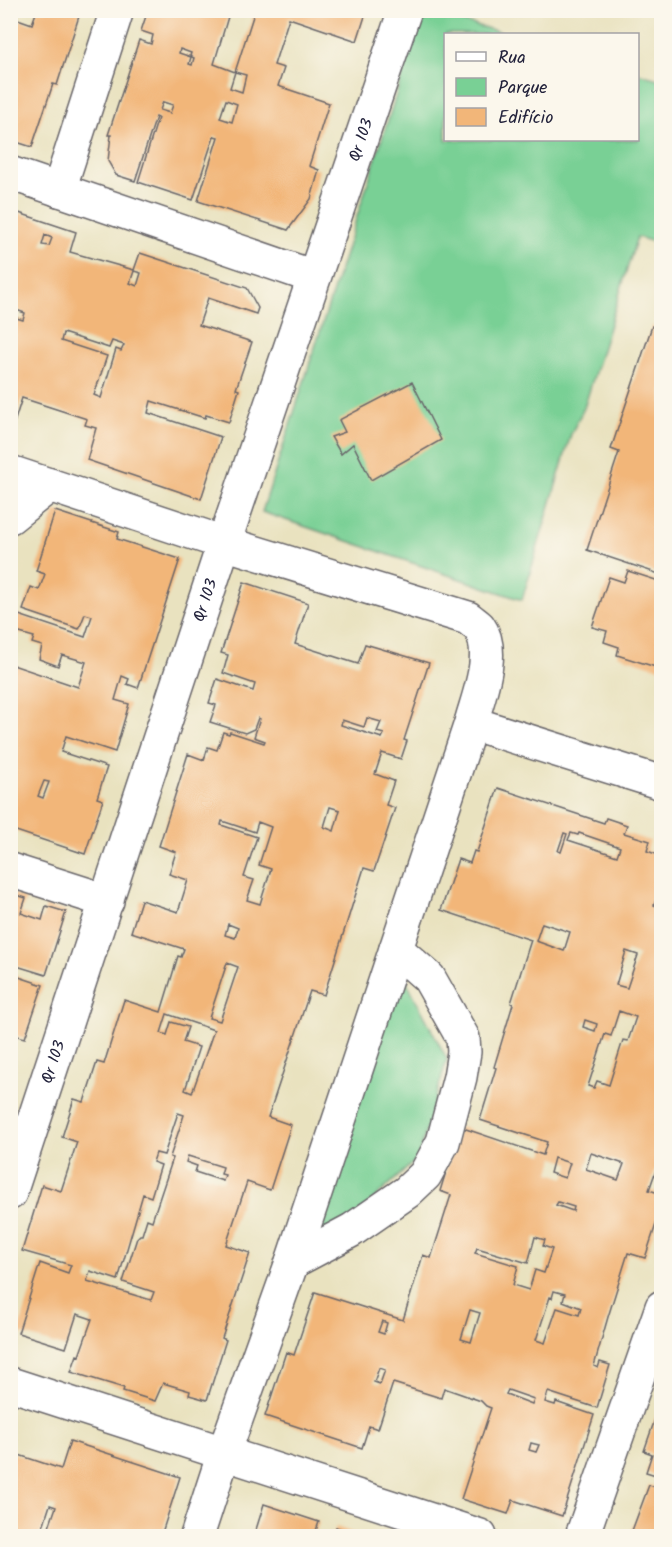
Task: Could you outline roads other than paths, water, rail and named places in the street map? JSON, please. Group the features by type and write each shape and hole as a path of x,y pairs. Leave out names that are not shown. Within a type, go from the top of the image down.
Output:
{"street":[{"path":"59,190 117,10"},
{"name":"Qr 103","path":"10,1193 224,543 405,10"},
{"path":"10,173 314,278"},
{"path":"10,472 224,543 468,618 479,627 484,641 487,660 471,723 292,1262 197,1536"},
{"path":"10,517 50,485"},
{"path":"471,723 662,783"},
{"path":"10,870 107,901"},
{"path":"292,1262 352,1230 407,1192 425,1175 443,1142 460,1077 464,1052 463,1038 429,978 396,949"},
{"path":"582,1536 662,1307"},
{"path":"10,1384 480,1536"}]}
